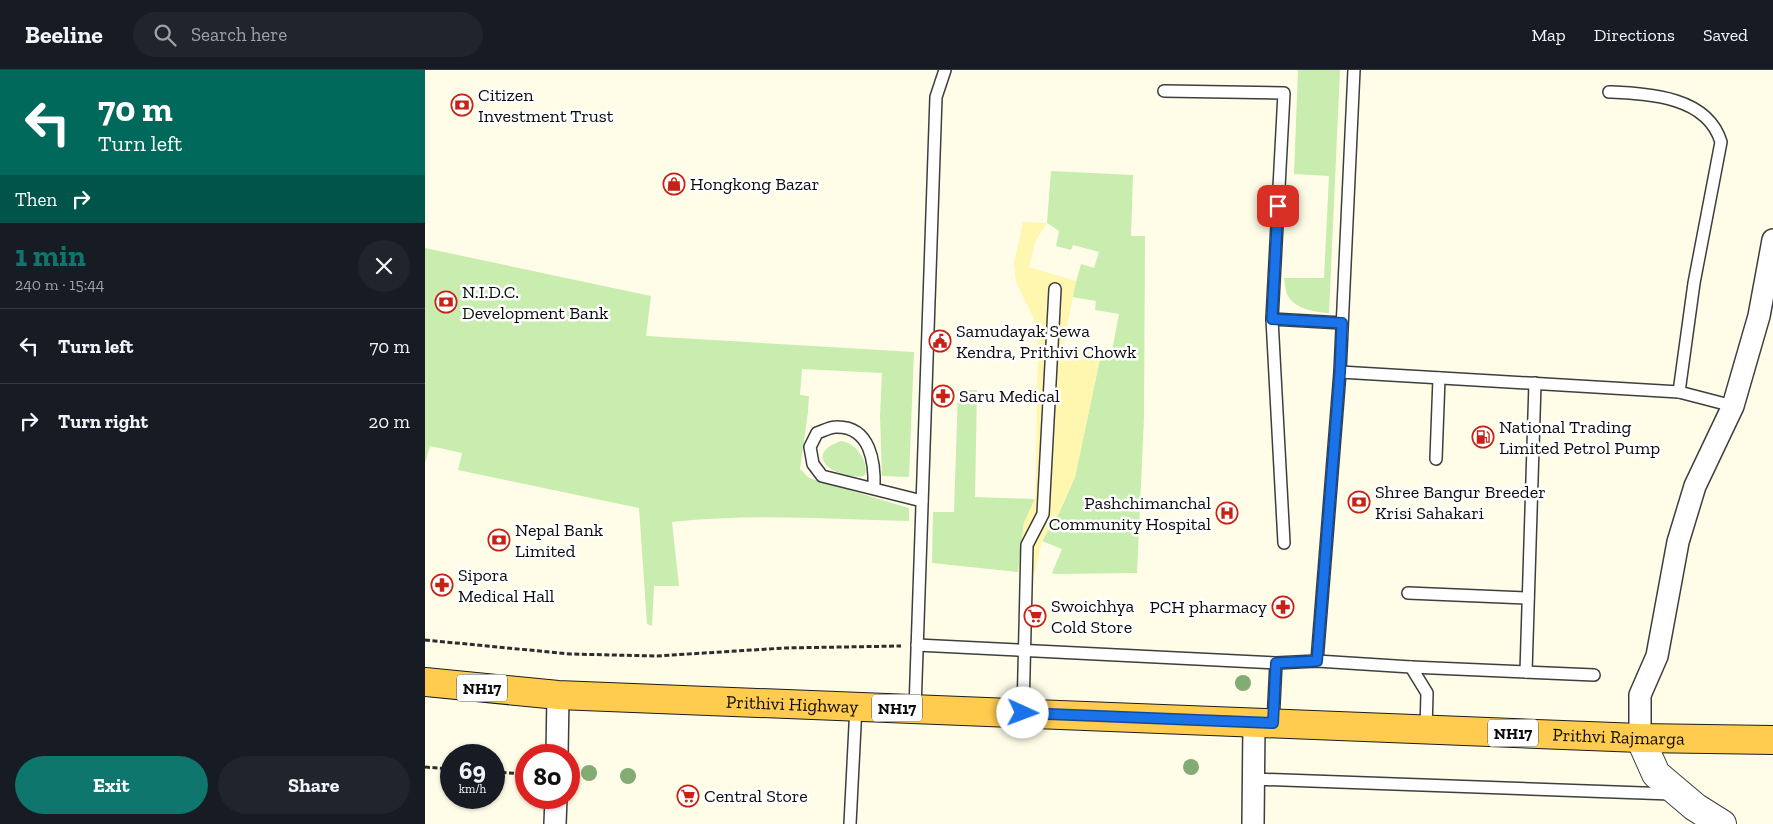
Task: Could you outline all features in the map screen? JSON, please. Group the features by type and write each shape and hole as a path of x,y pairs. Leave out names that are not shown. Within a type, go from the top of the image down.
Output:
{"highway":[{"name":"Prithivi Highway","path":"425,682 549,695"},
{"name":"Prithivi Highway","path":"425,697 549,695 1263,723"},
{"name":"Prithvi Rajmarga","path":"1263,723 1640,738 1773,740"}],"street":[{"path":"1722,824 1695,807 1656,774 1640,738 1640,695 1657,656 1678,542 1695,486 1733,406 1766,318 1773,240"},
{"path":"549,695 556,744"},
{"path":"1253,824 1254,779 1263,723"},
{"path":"555,824 556,809"}],"lane":[{"path":"915,709 936,97 945,70"},
{"path":"1317,661 1340,372 1354,70"},
{"path":"1164,91 1284,93 1272,319 1283,543"},
{"path":"1609,92 1651,94 1689,106 1707,117 1718,133 1721,142 1694,284 1679,392"},
{"path":"1023,713 1027,545 1043,514 1055,289"},
{"path":"1272,319 1342,323"},
{"path":"1340,372 1679,392 1733,406"},
{"path":"1436,459 1439,378"},
{"path":"1526,672 1535,383"},
{"path":"874,489 875,472 872,455 864,440 851,429 834,427 817,434 810,447 813,464 822,476 874,489 922,501"},
{"path":"1408,593 1528,598"},
{"path":"917,646 1276,663 1317,661 1594,675"},
{"path":"1263,723 1276,663"},
{"path":"1411,667 1427,693 1426,730"},
{"path":"850,824 856,706"},
{"path":"1254,779 1680,794"}],"path":[{"path":"425,640 570,654 657,656 785,648 917,646"},
{"path":"425,767 440,768"}],"green space":[{"path":"1298,70 1340,70 1329,313 1311,311 1299,306 1290,299 1285,288 1284,278 1324,278 1329,176 1294,174"},
{"path":"1051,171 1133,175 1131,236 1145,236 1144,417 1137,573 1052,573 1062,549 1042,541 1060,511 1075,477 1101,354 1111,356 1119,314 1095,310 1096,301 1072,297 1081,264 1094,268 1099,252 1073,245 1071,250 1056,246 1059,231 1047,223"},
{"path":"425,248 651,296 646,336 914,352 909,477 882,476 880,416 882,373 802,369 800,395 809,396 800,469 809,478 909,508 909,521 761,517 672,522 679,586 654,586 652,626 647,624 639,508 458,470 462,453 430,446 425,463"},
{"path":"958,390 977,390 975,497 1035,499 1024,523 1018,572 932,563 933,512 954,512"},
{"path":"841,441 851,445 860,454 865,465 866,471 864,476 854,476 834,471 823,460 823,453 829,447"}],"sand":[{"path":"1023,222 1047,223 1036,240 1029,267 1076,281 1063,347 1101,354 1075,477 1060,511 1042,541 1035,573 1018,572 1024,523 1035,499 1038,351 1034,319 1016,282 1014,263"}],"place":[{"name":"Citizen Investment Trust","path":"462,105"},
{"name":"Hongkong Bazar","path":"674,184"},
{"name":"N.I.D.C. Development Bank","path":"446,302"},
{"name":"Samudayak Sewa Kendra, Prithivi Chowk","path":"940,341"},
{"name":"Saru Medical","path":"943,396"},
{"name":"National Trading Limited Petrol Pump","path":"1483,437"},
{"name":"Shree Bangur Breeder Krisi Sahakari","path":"1359,502"},
{"name":"Pashchimanchal Community Hospital","path":"1227,513"},
{"name":"Nepal Bank Limited","path":"499,540"},
{"name":"Sipora Medical Hall","path":"442,585"},
{"name":"PCH pharmacy","path":"1283,607"},
{"name":"Swoichhya Cold Store","path":"1035,616"},
{"name":"Central Store","path":"688,796"}],"route":[{"path":"1023,713 1273,723 1273,692 1276,663 1317,661 1340,372 1342,323 1272,319 1278,206"}]}
